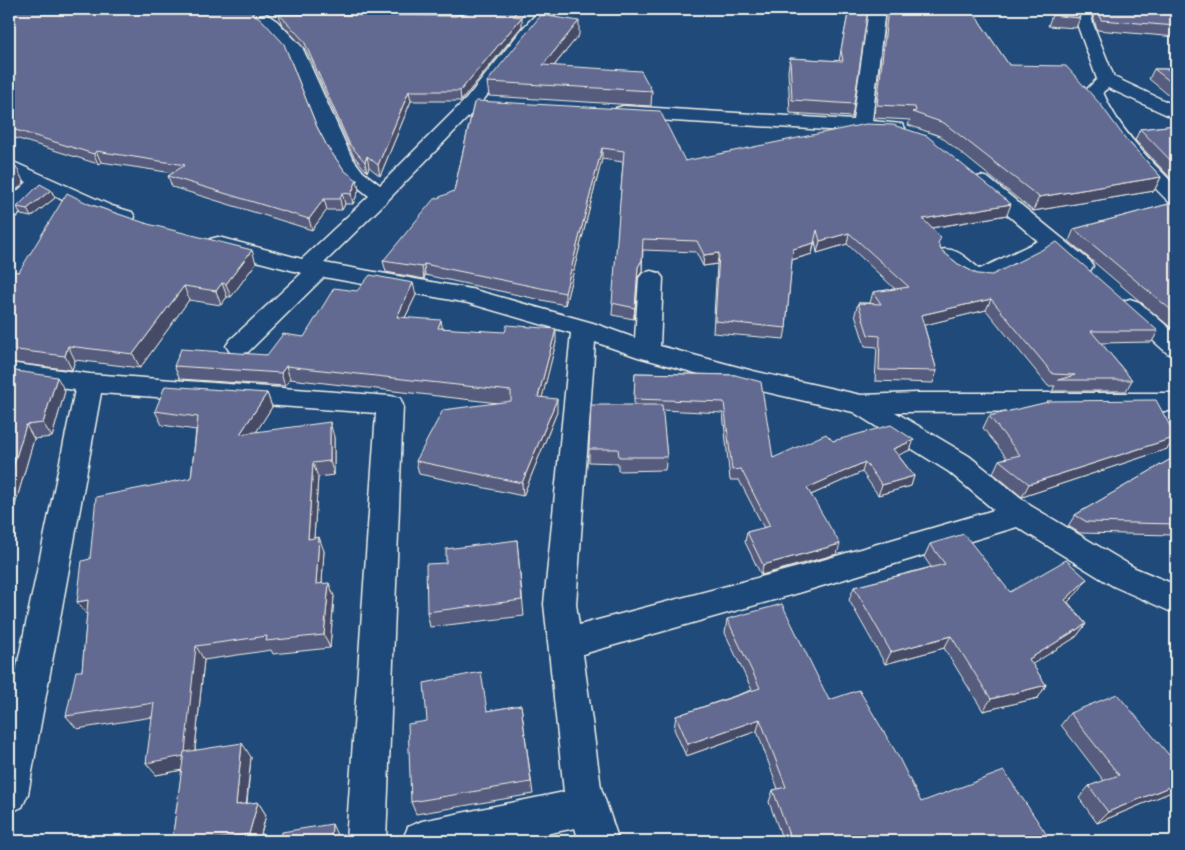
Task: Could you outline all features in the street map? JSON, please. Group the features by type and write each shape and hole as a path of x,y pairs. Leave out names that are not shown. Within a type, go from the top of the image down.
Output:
{"street":[{"path":"238,346 472,104 550,9"},
{"path":"862,126 877,9"},
{"path":"1082,9 1085,24 1106,80 1176,113"},
{"path":"254,12 271,24 296,50 331,136 342,157 356,176 381,196"},
{"path":"254,12 282,15"},
{"path":"1106,80 1094,92 1097,102 1115,128 1176,198"},
{"path":"472,104 492,105"},
{"path":"609,111 891,128 912,132"},
{"path":"9,166 104,211 150,225"},
{"path":"968,171 1051,239 1176,347"},
{"path":"9,212 40,181"},
{"path":"947,255 978,279 1051,239 1076,230"},
{"path":"196,238 313,268 471,296 584,328 647,351 753,380 861,404 936,402 1176,402"},
{"path":"647,351 650,278"},
{"path":"584,328 560,604 582,788 598,841"},
{"path":"9,372 90,383 390,404 366,841"},
{"path":"9,794 90,383"},
{"path":"861,404 959,464 1020,514 1124,577 1176,600"},
{"path":"565,644 802,579 1020,514"},
{"path":"422,841 587,806"}],"building":[{"path":"9,9 152,9 157,11 247,9 261,19 284,44 317,127 328,148 345,171 357,180 351,194 342,193 340,199 324,199 309,219 168,176 185,165 96,151 94,154 9,128"},
{"path":"465,9 519,9 513,16 522,17 460,91 409,91 378,165 367,156 365,162 350,145 304,41 279,14 456,16 464,13"},
{"path":"849,9 868,9 854,104 792,100 790,58 843,61 841,50"},
{"path":"888,9 971,9 1009,65 1066,66 1101,105 1125,138 1161,177 1039,197 944,123 912,112 916,111 915,107 877,105"},
{"path":"1059,9 1078,9 1080,18 1052,15"},
{"path":"1098,9 1172,9 1176,10 1176,26 1101,20"},
{"path":"541,15 579,21 543,65 641,71 652,91 487,82"},
{"path":"1154,69 1176,69 1176,86"},
{"path":"477,101 660,111 685,161 866,124 893,125 927,136 1011,204 923,219 941,238 938,243 941,250 958,264 977,274 992,275 1057,242 1158,331 1091,331 1132,380 1058,380 1075,375 1053,374 991,299 921,315 937,371 879,370 880,336 868,335 858,303 881,304 873,292 909,287 849,233 820,241 817,230 814,243 793,249 786,328 715,321 719,253 704,255 697,241 643,239 642,260 638,267 635,308 612,303 624,151 602,148 565,293 424,264 422,267 383,261 433,200 454,191 474,103"},
{"path":"1176,125 1176,166 1140,129"},
{"path":"9,165 17,168 9,176"},
{"path":"40,184 51,190 27,209 17,207"},
{"path":"67,193 89,204 148,224 252,250 226,284 222,283 216,291 184,286 133,354 68,346 65,356 9,349 9,271 19,272"},
{"path":"1176,202 1176,314 1074,229"},
{"path":"370,275 413,283 397,317 441,320 438,328 505,332 507,325 556,329 538,397 557,399 522,483 416,461 443,410 511,401 511,391 286,366 281,373 174,366 181,349 267,355 283,334 304,337 334,288 357,291"},
{"path":"9,370 57,377 43,423 26,425 9,480"},
{"path":"635,373 735,375 761,382 773,458 826,434 833,441 891,425 914,440 893,449 914,476 882,485 865,462 807,488 840,544 763,565 747,532 770,526 741,469 732,470 724,402 634,399"},
{"path":"165,386 267,393 240,434 330,422 330,461 313,463 308,539 319,537 316,584 329,583 324,635 266,641 267,636 196,646 184,756 146,763 154,703 66,716 76,671 82,671 88,600 77,602 82,561 90,559 96,497 191,478 198,417 155,411"},
{"path":"1156,400 1176,437 1029,484 999,460 1020,455 989,416 1047,401"},
{"path":"591,405 662,405 667,457 619,457 618,449 589,449"},
{"path":"1176,456 1176,524 1087,522 1075,515"},
{"path":"964,534 1010,592 1066,560 1087,579 1065,600 1086,624 1029,659 1046,685 991,699 951,636 891,652 854,587 945,564 930,544"},
{"path":"517,540 522,600 427,612 426,564 446,563 446,549"},
{"path":"782,604 829,700 859,690 897,754 921,802 1004,771 1051,841 791,841 773,790 786,787 760,719 688,744 676,716 760,688 727,619"},
{"path":"481,672 487,711 521,705 531,782 411,802 408,724 427,721 424,683"},
{"path":"1117,694 1169,755 1176,753 1176,784 1108,812 1089,786 1119,775 1070,713"},
{"path":"242,743 236,805 258,802 249,834 206,841 172,841 184,752"},
{"path":"332,824 331,841 281,841 282,832"}]}
